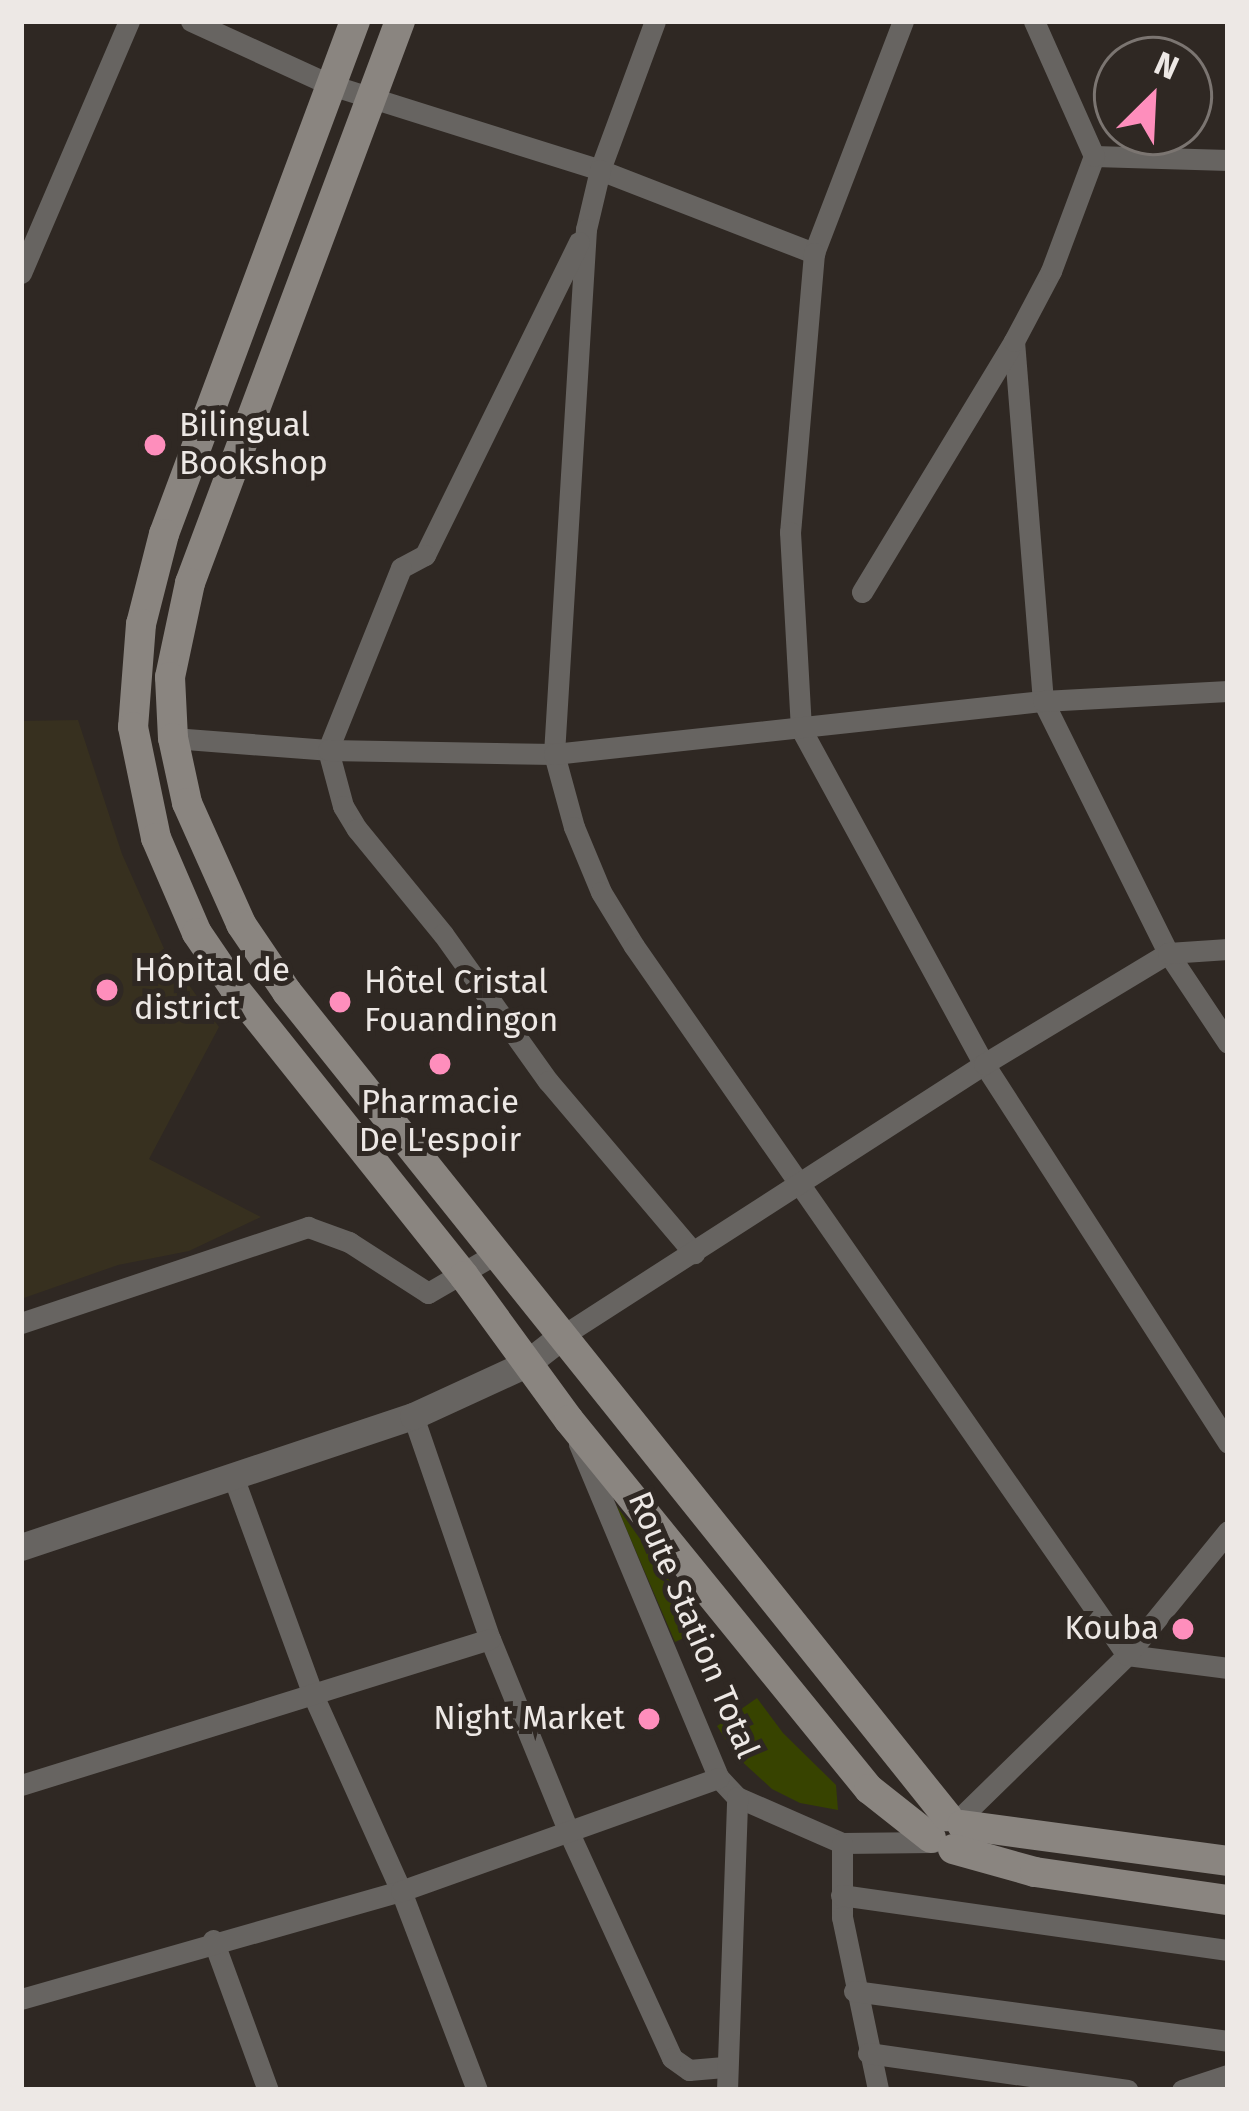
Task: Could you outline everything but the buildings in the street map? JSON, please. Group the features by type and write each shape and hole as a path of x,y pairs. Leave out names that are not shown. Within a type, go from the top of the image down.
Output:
{"main road":[{"path":"355,21 151,582 134,674 133,727 143,786 156,838 197,933 249,1006 464,1276 569,1420 869,1789 1035,1872 1228,1900"},
{"path":"400,21 190,583 170,677 173,739 195,824 241,924 287,992 497,1253 947,1832 1228,1861"}],"street":[{"path":"21,273 129,21"},
{"path":"191,21 331,85 600,170 814,253"},
{"path":"655,21 600,170 586,229 554,754 574,827 601,892 1127,1655 1228,1668"},
{"path":"903,21 814,253 790,532 801,729 984,1064 1228,1443"},
{"path":"862,592 1052,271 1094,157 1034,21"},
{"path":"1094,157 1228,160"},
{"path":"586,229 425,555 401,568 328,750 343,806 357,829 443,934 548,1081 694,1253"},
{"path":"1014,341 1043,700 1168,952 1228,1042"},
{"path":"134,674 170,677"},
{"path":"173,739 328,750 554,754 1043,700 1228,692"},
{"path":"21,1546 413,1416 526,1364 562,1336 984,1064 1168,952 1228,949"},
{"path":"21,1323 308,1227 349,1242 421,1291 436,1292 497,1253"},
{"path":"413,1416 490,1639 570,1834 672,2058 688,2070 727,2079 737,1797"},
{"name":"Route Station Total","path":"569,1420 719,1778 737,1797 842,1843 947,1832"},
{"path":"234,1479 313,1695 401,1892 477,2090"},
{"path":"947,1832 1127,1655 1228,1531"},
{"path":"21,1785 490,1639"},
{"path":"21,1999 213,1940 401,1892 719,1778"},
{"path":"842,1843 841,1895 854,1991 878,2090"},
{"path":"841,1895 1228,1950"},
{"path":"213,1940 268,2090"},
{"path":"854,1991 1228,2041"},
{"path":"868,2053 1127,2090"},
{"path":"1182,2090 1228,2075"}],"shaded area":[{"name":"Hôpital de district","path":"78,720 122,854 166,953 219,1027 149,1159 261,1217 189,1251 118,1265 21,1299 21,721"}],"green space":[{"path":"616,1505 701,1625 682,1639 675,1642"},
{"path":"757,1698 783,1733 836,1785 838,1810 800,1803 772,1789 737,1757 717,1726"}],"place":[{"name":"Bilingual Bookshop","path":"155,445"},
{"name":"Hôpital de district","path":"107,990"},
{"name":"Hôtel Cristal Fouandingon","path":"340,1002"},
{"name":"Pharmacie De L'espoir","path":"440,1064"},
{"name":"Kouba","path":"1183,1629"},
{"name":"Night Market","path":"649,1719"}]}
